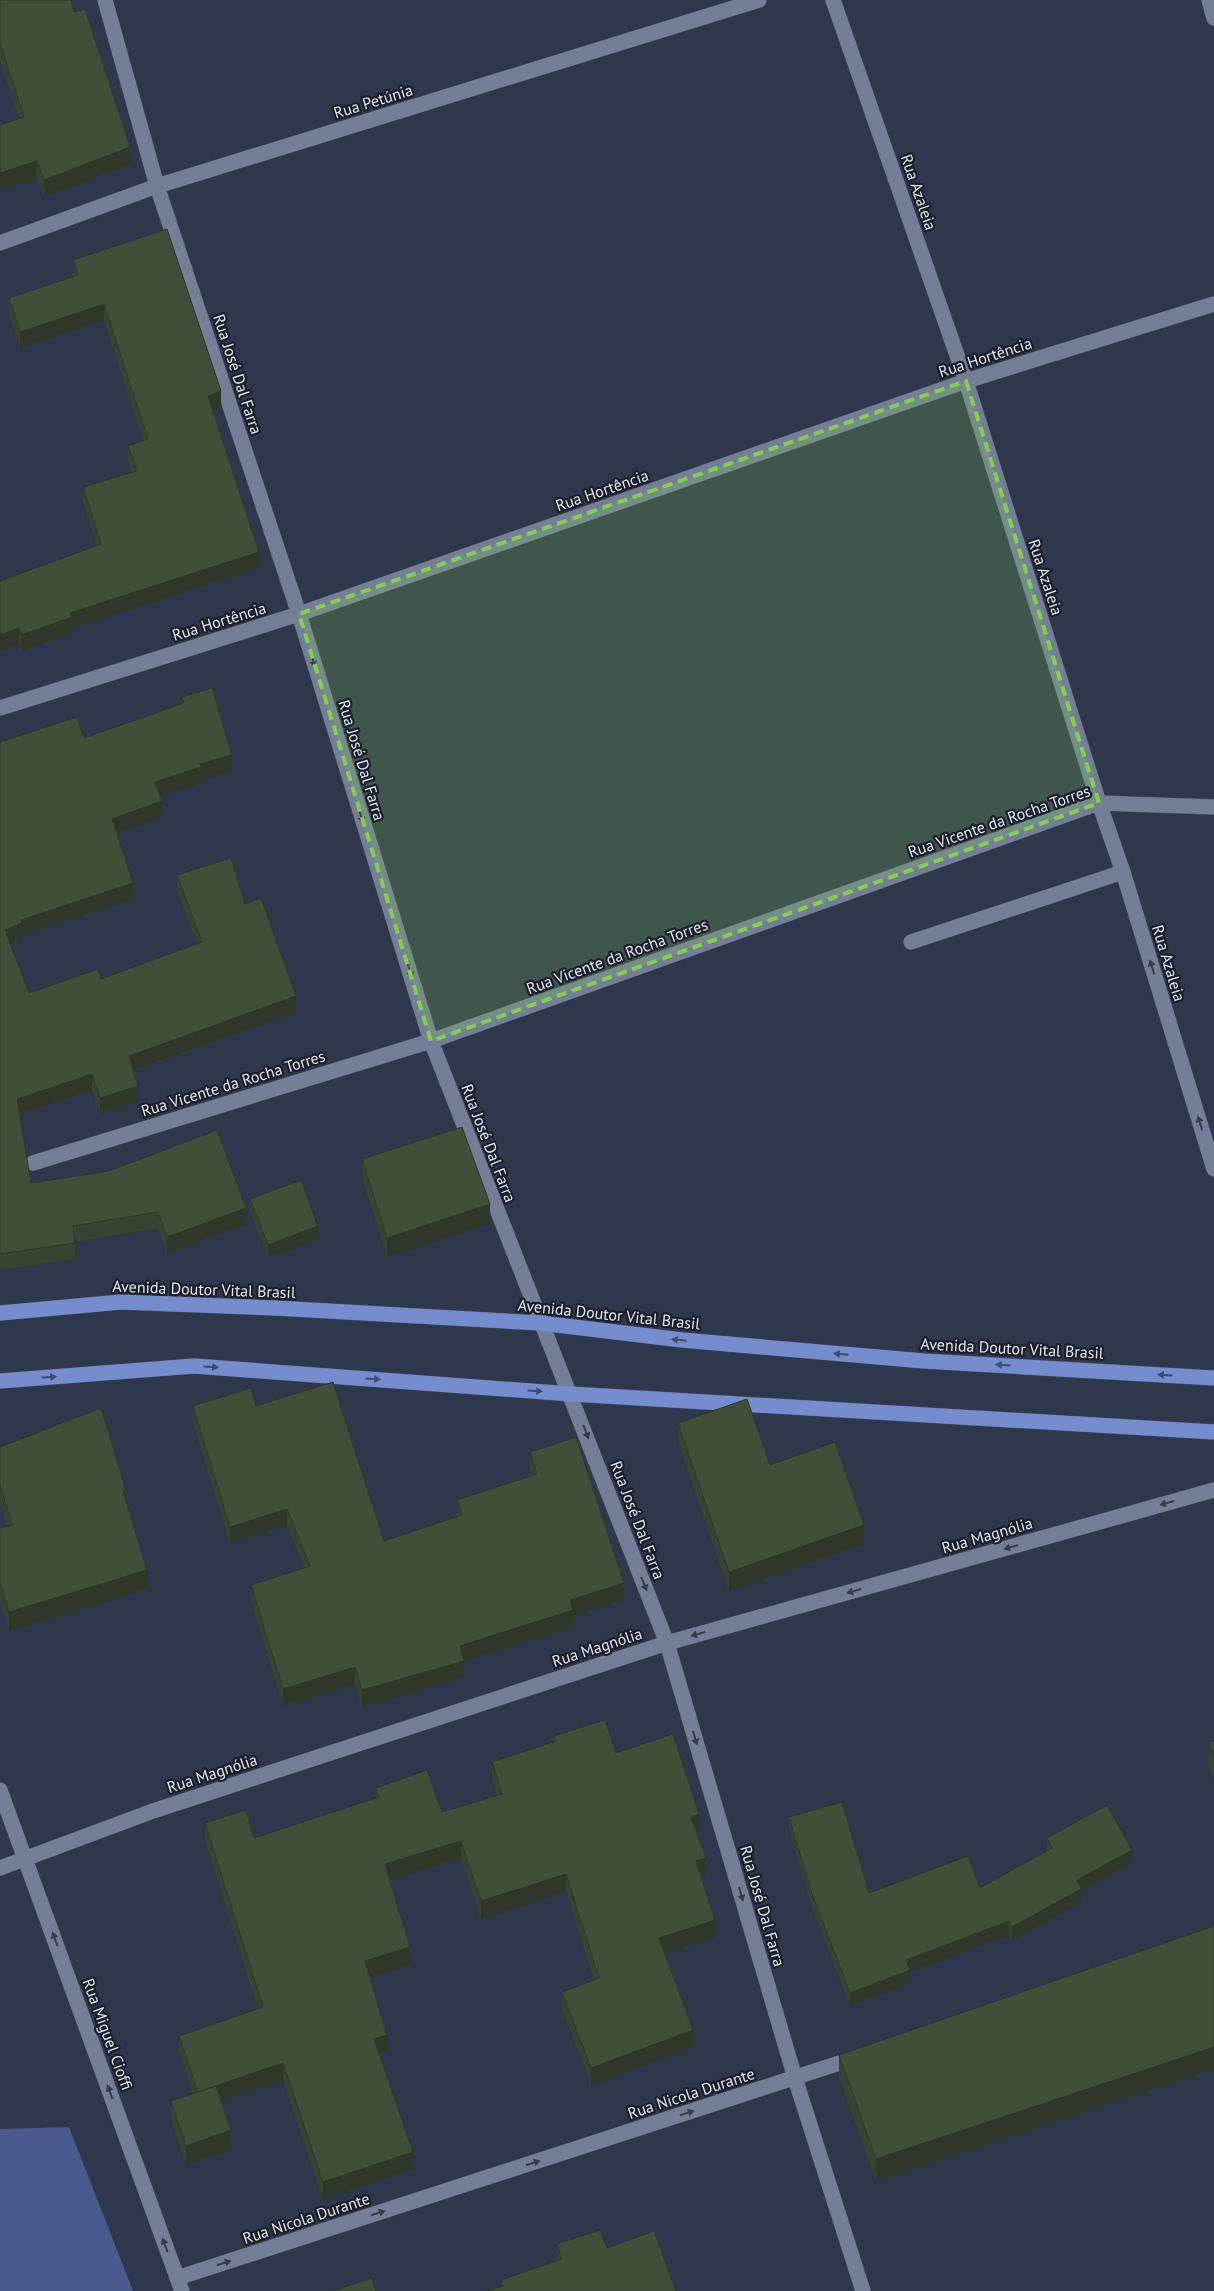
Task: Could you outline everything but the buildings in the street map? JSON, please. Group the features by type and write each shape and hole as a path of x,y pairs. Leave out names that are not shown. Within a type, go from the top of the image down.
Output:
{"main road":[{"name":"Avenida Doutor Vital Brasil","path":"0,1313 121,1302 540,1323 682,1340 914,1360 1214,1378"},
{"path":"0,1381 194,1366 571,1394 1214,1432"}],"street":[{"name":"Rua José Dal Farra","path":"105,0 157,186 299,614 431,1041 540,1323 571,1394 667,1643 795,2078 863,2291"},
{"name":"Rua Petúnia","path":"0,243 157,186 759,0"},
{"name":"Rua Azaleia","path":"833,0 966,381 1099,803 1123,872 1214,1169"},
{"path":"1209,0 1214,18"},
{"name":"Rua Hortência","path":"0,708 299,614 966,381 1214,304"},
{"name":"Rua Vicente da Rocha Torres","path":"33,1163 431,1041 1099,803 1214,807"},
{"path":"911,942 1123,872"},
{"name":"Rua Magnólia","path":"0,1868 26,1860 153,1811 667,1643 1214,1490"},
{"name":"Rua Miguel Cioffi","path":"0,1790 180,2284"},
{"name":"Rua Nicola Durante","path":"180,2284 869,2053"}],"highlighted area":[{"path":"966,381 1099,803 431,1041 299,614"}],"shaded area":[{"path":"69,2127 133,2291 0,2291 0,2129"}]}
